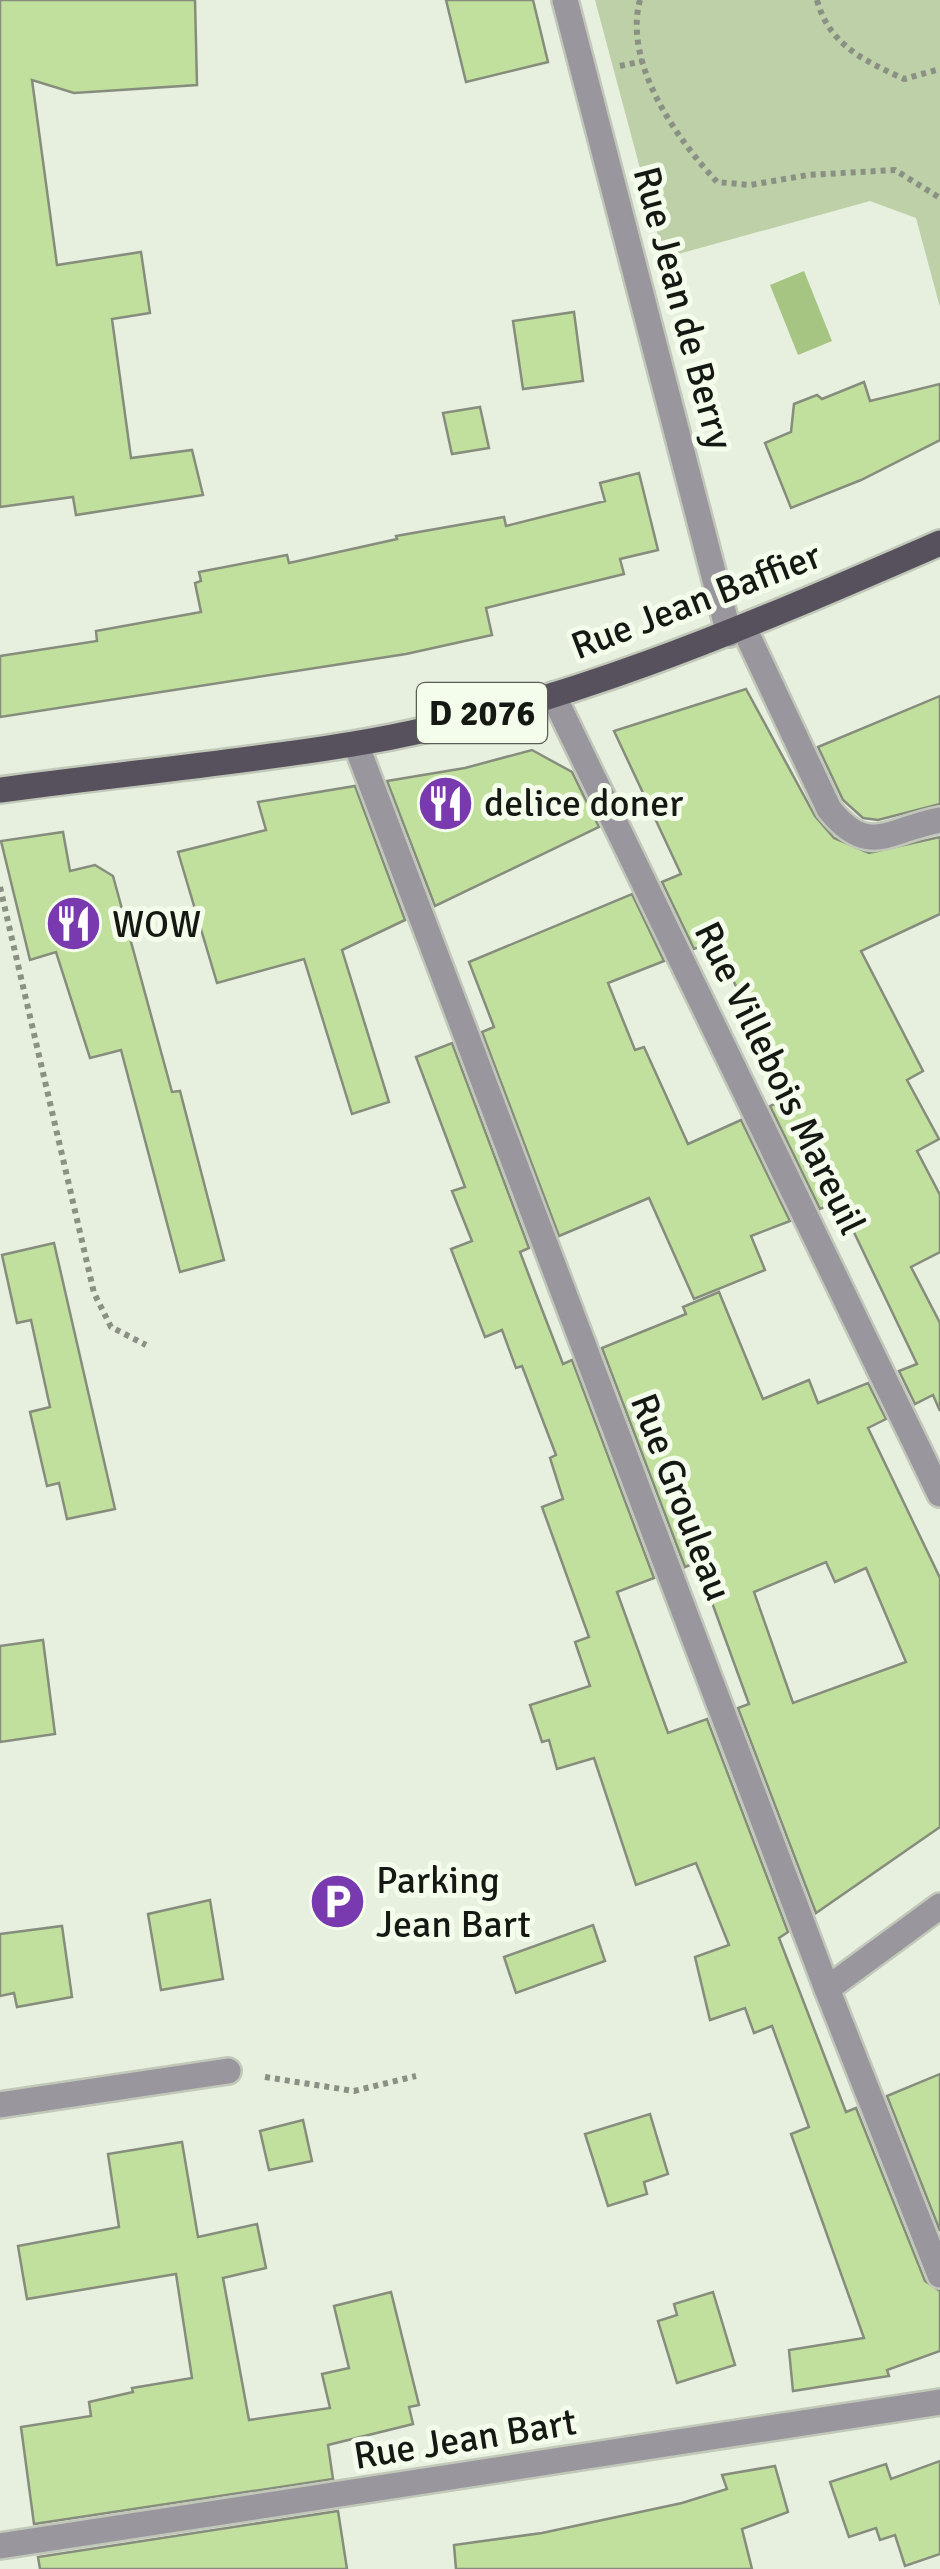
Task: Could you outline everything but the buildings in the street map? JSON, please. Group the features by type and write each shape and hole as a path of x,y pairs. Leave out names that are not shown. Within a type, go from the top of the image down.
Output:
{"main road":[{"name":"Rue Jean Baffier","path":"0,790 356,744 552,696 736,631 940,543"}],"street":[{"name":"Rue Jean de Berry","path":"565,0 736,631 828,809 844,829 860,838 882,838 940,820"},
{"name":"Rue Villebois Mareuil","path":"552,696 940,1494"},
{"name":"Rue Grouleau","path":"356,744 827,1989 940,2276"},
{"path":"827,1989 940,1906"},
{"path":"0,2104 228,2071"},
{"name":"Rue Jean Bart","path":"0,2546 940,2402"}],"path":[{"path":"640,0 643,60 658,97 696,160 716,182 750,185 808,174 896,170 940,198"},
{"path":"817,0 832,36 862,59 904,80 940,69"},
{"path":"0,887 94,1293 111,1326 146,1345"},
{"path":"228,2071 354,2091 416,2076"}],"shaded area":[{"path":"595,0 940,0 940,307 916,218 870,201 664,258"},
{"path":"804,271 832,341 798,355 770,285"}],"place":[{"name":"delice doner","path":"445,803"},
{"name":"WOW","path":"73,924"},
{"name":"Parking Jean Bart","path":"337,1902"}]}
